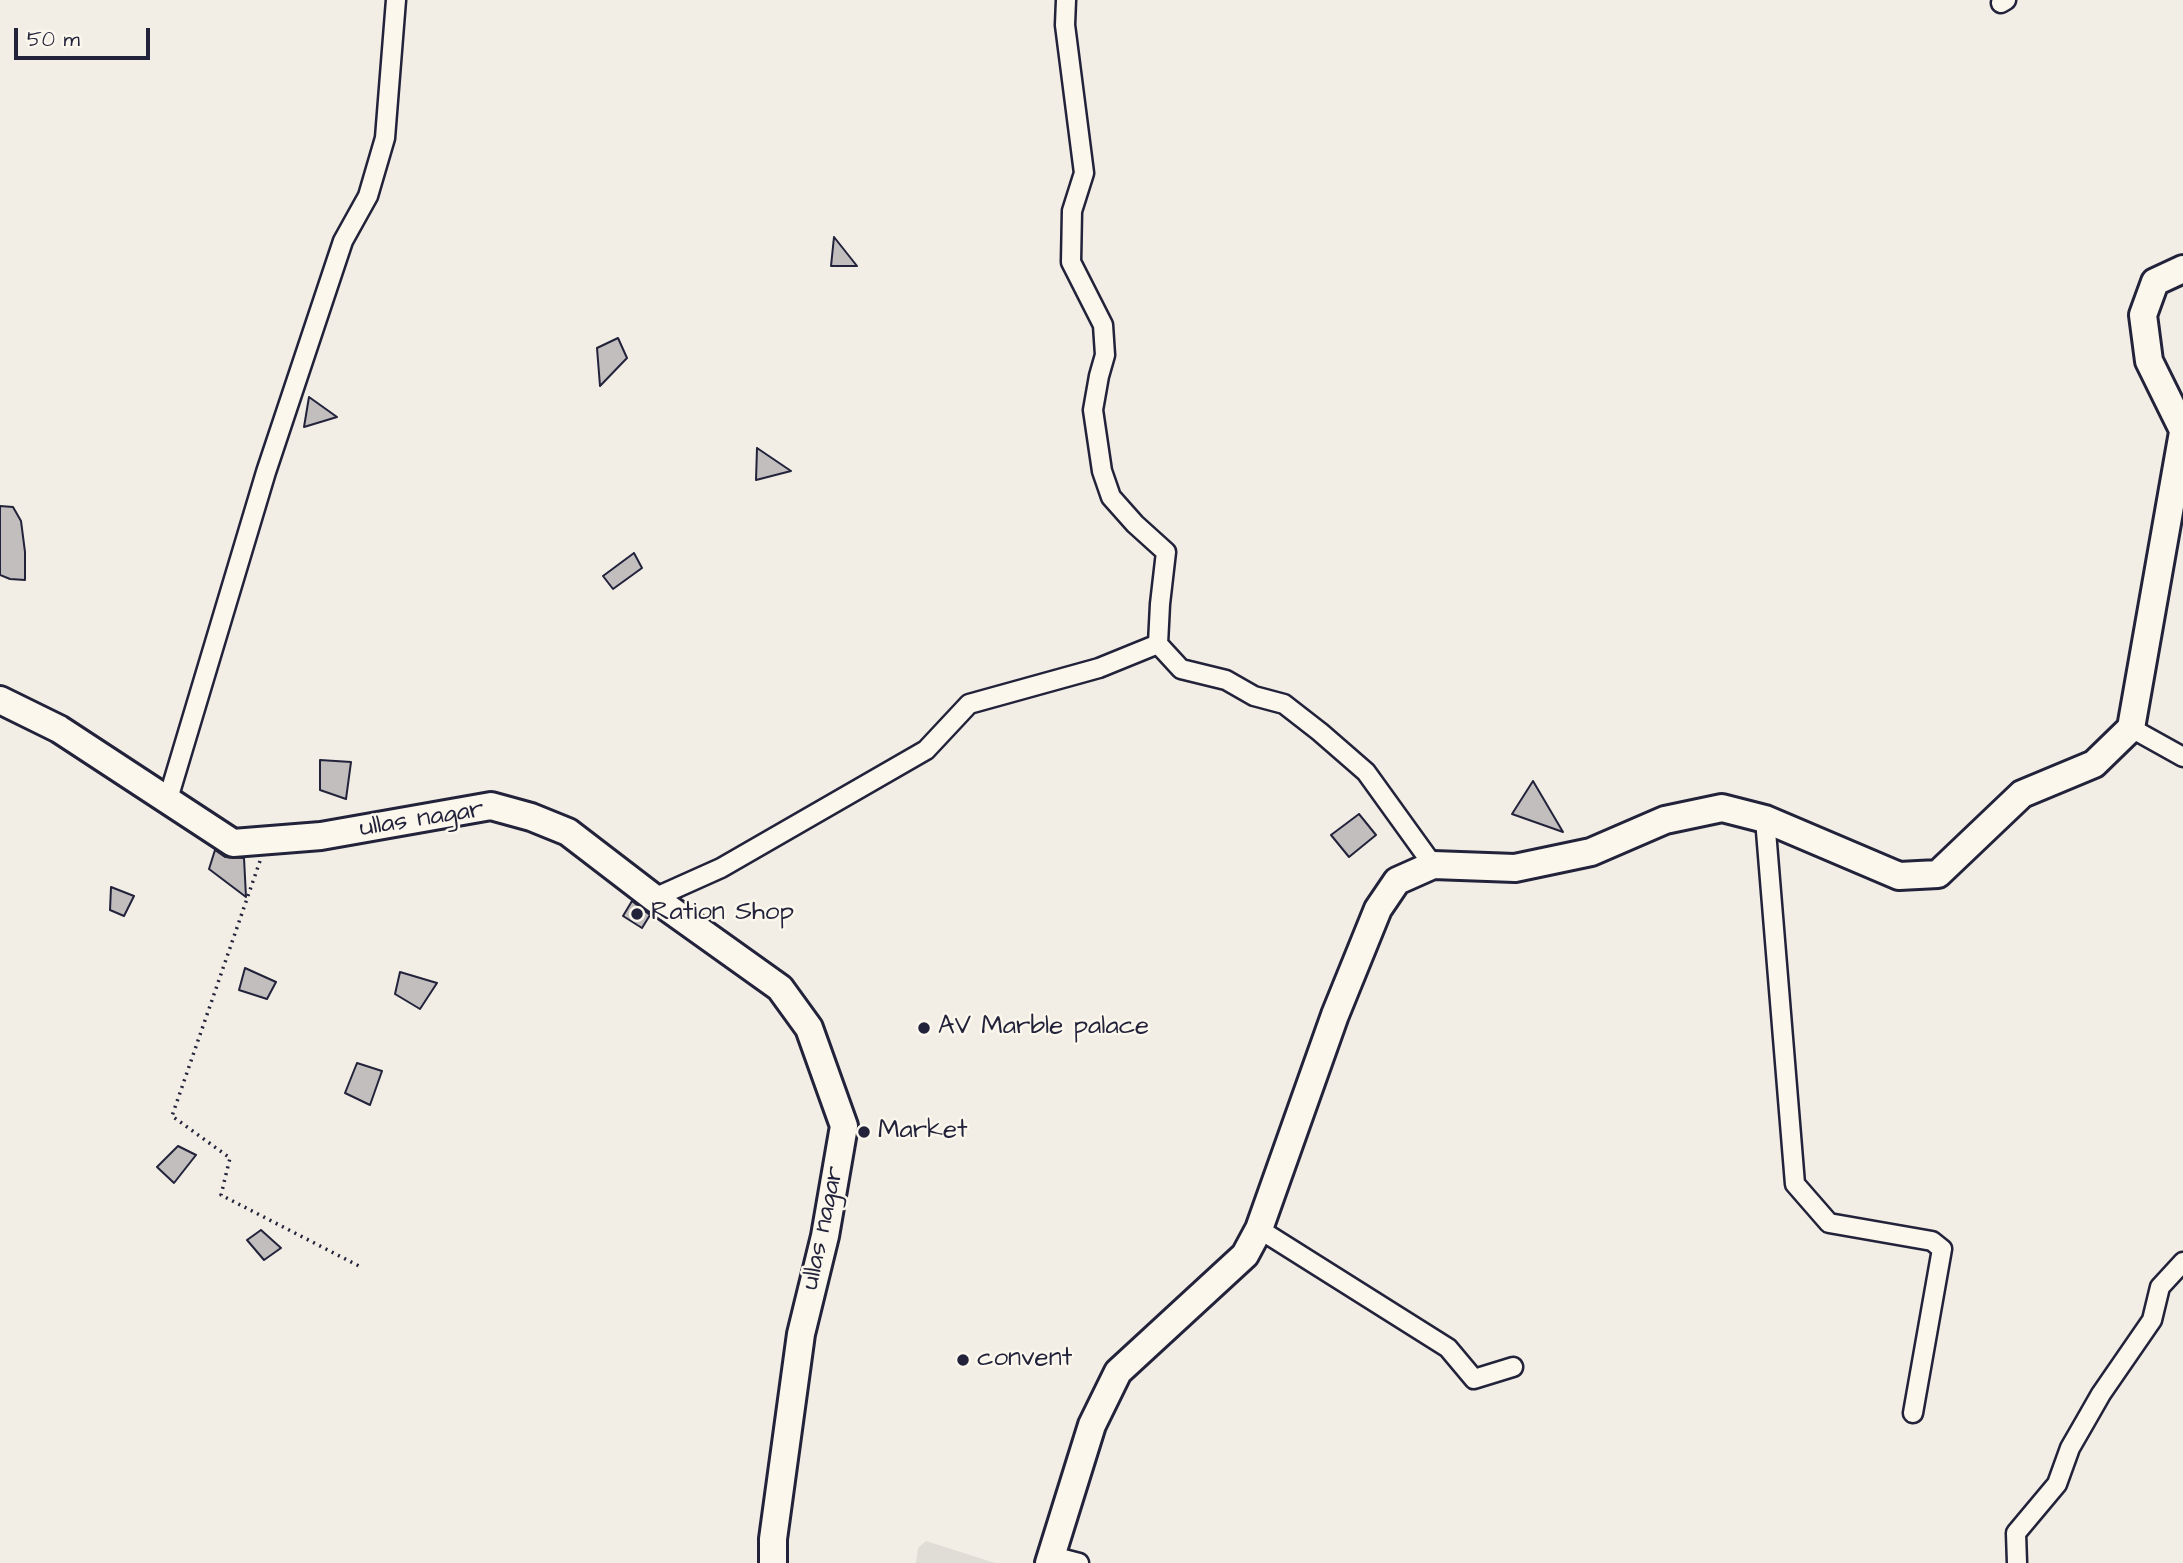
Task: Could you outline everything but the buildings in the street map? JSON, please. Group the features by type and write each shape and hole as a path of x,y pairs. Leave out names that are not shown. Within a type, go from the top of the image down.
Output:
{"main road":[{"path":"1050,1560 1092,1425 1118,1372 1245,1255 1259,1229 1335,1015 1378,909 1397,881 1433,864 1515,868 1591,852 1665,820 1722,808 1765,819 1899,876 1938,874 2022,794 2094,764 2131,728 2183,431 2149,361 2143,315 2155,282 2183,269"},
{"name":"ullas nagar","path":"0,699 60,729 233,843 321,836 491,806 531,817 568,832 654,898 780,988 809,1028 844,1126 825,1236 801,1334 773,1539 774,1563"}],"street":[{"path":"169,799 275,447 343,241 368,196 382,150 396,0"},
{"path":"1066,0 1065,25 1084,173 1072,211 1071,262 1103,325 1105,355 1093,410 1102,471 1111,497 1135,524 1167,552 1158,644 1181,669 1226,680 1254,696 1284,704 1320,732 1366,772 1433,864"},
{"path":"654,898 722,868 926,750 969,704 1099,667 1158,644"},
{"path":"2131,728 2183,757"},
{"path":"1765,819 1795,1184 1829,1223 1933,1241 1942,1249 1913,1413"},
{"path":"1259,1229 1448,1349 1474,1379 1513,1367"},
{"path":"2017,1563 2016,1533 2057,1484 2070,1448 2101,1394 2152,1320 2160,1287 2183,1262"},
{"path":"1050,1560 1079,1563"}],"path":[{"path":"263,853 172,1116 230,1158 221,1195 359,1266"}],"shaded area":[{"path":"926,1541 995,1563 916,1563 918,1548"}],"place":[{"name":"Ration Shop","path":"637,914"},
{"name":"AV Marble palace","path":"924,1028"},
{"name":"Market","path":"864,1132"},
{"name":"convent","path":"963,1360"}]}
